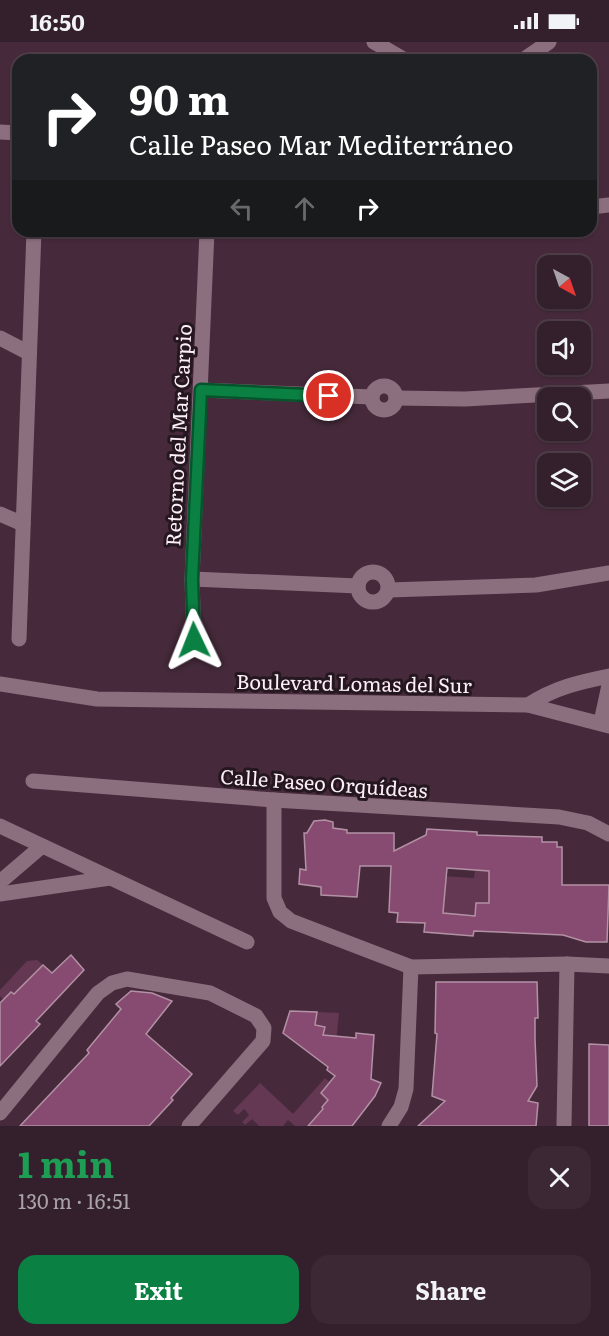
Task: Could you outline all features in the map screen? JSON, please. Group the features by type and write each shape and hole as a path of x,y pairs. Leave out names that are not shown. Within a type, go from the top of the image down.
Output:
{"street":[{"path":"374,42 395,54"},
{"path":"532,54 549,42"},
{"path":"19,639 34,237"},
{"name":"Retorno del Mar Carpio","path":"194,640 192,579 207,237"},
{"path":"0,338 29,353"},
{"path":"201,390 372,397 375,406 383,410 392,407 396,398 465,399 609,391"},
{"path":"0,514 23,524"},
{"path":"192,579 358,586 360,595 367,601 376,602 384,598 389,590 536,585 609,573"},
{"path":"528,705 548,692 567,685 609,676"},
{"name":"Boulevard Lomas del Sur","path":"0,684 97,699 528,705 605,724"},
{"path":"605,724 609,685"},
{"name":"Calle Paseo Orquídeas","path":"33,781 274,800 559,817 588,823 609,834"},
{"path":"274,800 274,898 280,912 291,921 411,967 567,964 609,966"},
{"path":"0,826 247,942"},
{"path":"0,882 42,846"},
{"path":"0,894 110,878"},
{"path":"564,1126 567,964"},
{"path":"389,1126 401,1107 406,1089 411,967"},
{"path":"0,1113 98,993 112,983 127,979 210,993 256,1016 264,1028 263,1041 189,1126"}],"shaded area":[{"path":"475,870 492,871 503,893 489,893 489,903 476,903 475,916 443,913 445,890 390,887 391,873 474,878"},
{"path":"37,960 43,965 33,975 42,985 4,1000 0,996 0,990 27,961"},
{"path":"317,1012 339,1013 336,1043 322,1038 325,1028 315,1025"},
{"path":"325,1078 330,1082 321,1093 328,1100 322,1107 335,1119 320,1112 308,1126 295,1126 288,1120 283,1126 259,1126 252,1119 245,1125 242,1122 249,1115 244,1109 238,1115 233,1111 260,1083 293,1114"}],"building":[{"path":"314,821 333,822 333,828 347,830 347,833 394,833 394,851 426,835 427,829 477,832 477,835 542,837 542,842 557,842 557,847 562,847 562,885 609,885 607,942 586,942 563,935 474,931 473,936 424,932 425,923 397,922 398,913 389,912 391,866 360,866 357,897 321,895 321,887 299,884 300,869 306,870 304,833 307,833","holes":["447,868 489,871 489,903 476,903 475,916 443,913"]},
{"path":"71,955 84,970 36,1021 40,1024 0,1066 0,1003 11,992 14,994 43,965 52,973"},
{"path":"436,982 537,982 538,1018 535,1018 535,1039 537,1086 528,1101 538,1103 536,1126 418,1126 445,1101 432,1096 437,1034 435,1033"},
{"path":"131,991 152,993 172,1001 146,1034 192,1074 171,1098 173,1100 149,1126 20,1126 89,1053 87,1050 121,1009 116,1004"},
{"path":"290,1011 317,1012 315,1025 325,1027 323,1035 356,1038 356,1033 374,1035 371,1079 381,1083 375,1096 352,1126 308,1126 328,1100 321,1093 335,1076 327,1070 328,1067 283,1033"},
{"path":"589,1044 609,1045 609,1126 589,1126"}],"route":[{"path":"194,640 192,579 201,390 329,396"}]}
